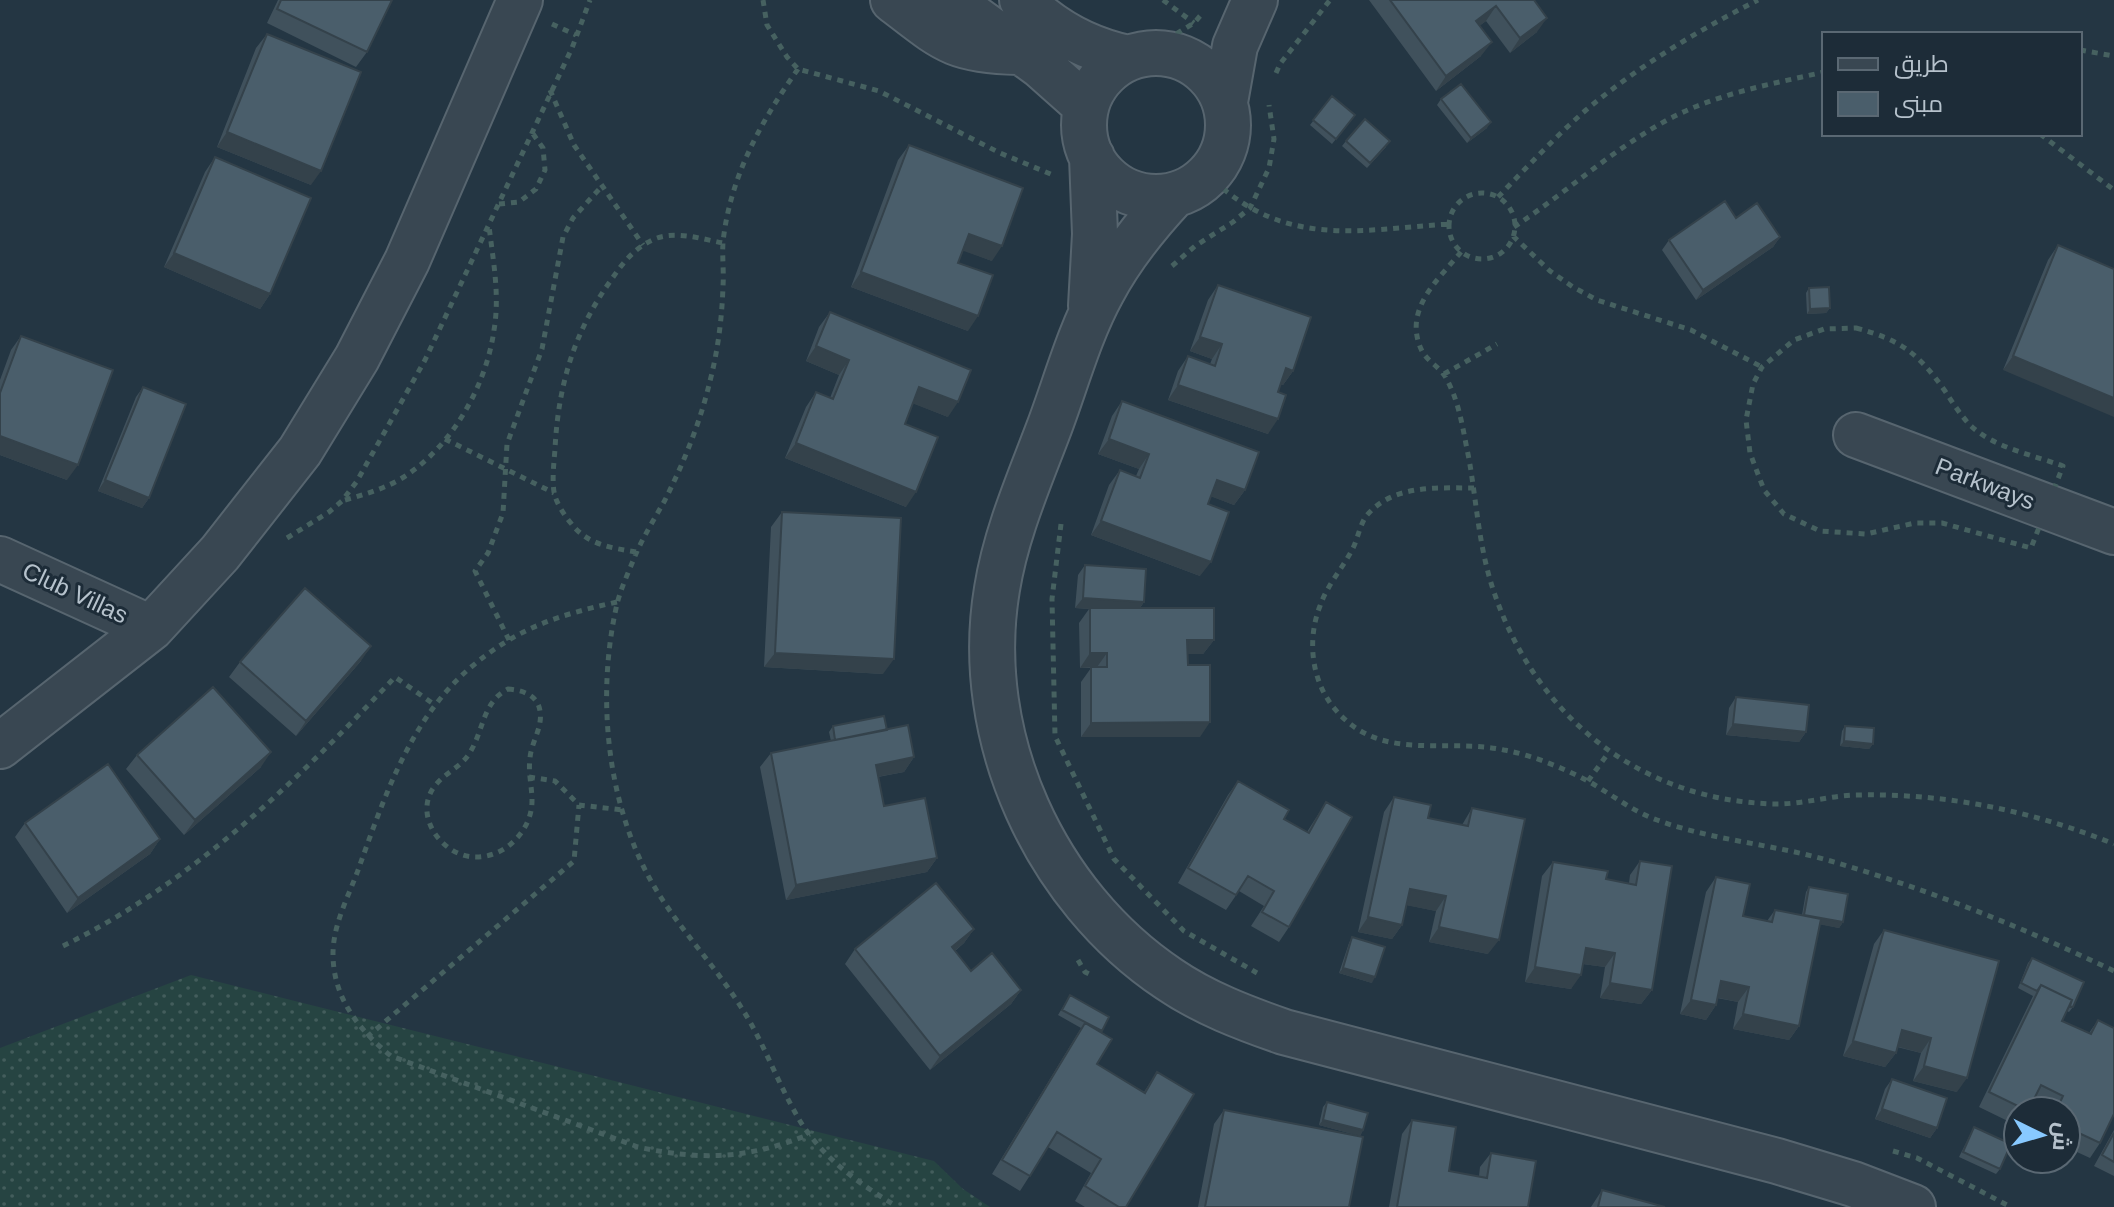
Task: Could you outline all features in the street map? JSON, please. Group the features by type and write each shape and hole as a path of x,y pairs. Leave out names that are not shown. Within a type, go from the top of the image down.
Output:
{"street":[{"path":"0,746 151,628 220,553 300,451 357,358 407,261 520,0"},
{"path":"893,0 955,44 983,52 1022,53"},
{"path":"950,0 1022,53 1086,106"},
{"path":"1022,0 1075,41 1102,52 1186,59 1203,70 1216,85 1225,102 1228,121 1226,141 1219,160 1127,251 1090,316 1012,528 997,590 992,654 999,718 1020,792 1041,838 1075,892 1118,939 1168,979 1224,1010 1284,1032 1777,1161 1853,1184 1913,1207"},
{"path":"1225,102 1235,46 1253,0"},
{"path":"1090,316 1095,234 1093,175 1086,141 1086,106 1101,78 1114,66 1207,32 1253,0"},
{"path":"1093,175 1102,174 1136,194 1155,197 1191,185"},
{"name":"Parkways","path":"1856,435 2114,532"},
{"name":"Club Villas","path":"0,559 151,628"}],"path":[{"path":"284,540 342,501 357,481 425,360 572,48 590,0"},
{"path":"763,0 767,25 798,69 879,91 1000,153 1093,175"},
{"path":"1163,0 1207,32"},
{"path":"1274,78 1280,64 1330,0"},
{"path":"1498,197 1553,141 1628,77 1672,47 1758,0"},
{"path":"2082,50 2114,56"},
{"path":"798,69 775,100 749,148 729,209 723,243 724,285 711,380 682,465 636,552 617,602 607,664 610,751 629,833 651,880 753,1026 796,1115 846,1172 893,1204"},
{"path":"1514,227 1636,138 1672,117 1752,88 1822,72"},
{"path":"550,90 574,145 643,245"},
{"path":"1166,269 1250,208 1269,168 1274,139 1268,92"},
{"path":"498,204 519,202 536,189 545,170 543,148 531,131"},
{"path":"2043,136 2114,190"},
{"path":"1191,185 1233,198 1277,221 1326,231 1449,224"},
{"path":"509,640 475,571 497,533 503,513 507,444 542,349 563,237 573,218 602,186"},
{"path":"1487,194 1498,197 1513,216 1513,236 1507,247 1497,255 1485,259 1472,258 1454,244 1449,224 1451,213 1466,197 1487,194"},
{"path":"342,501 372,493 399,480 423,461 459,421 477,390 495,329 497,300 489,225"},
{"path":"636,552 606,547 589,540 566,516 554,493 557,415 572,351 600,295 628,256 643,245 674,235 723,243"},
{"path":"1513,236 1550,271 1597,300 1691,330 1762,367"},
{"path":"1461,252 1427,290 1416,321 1418,338 1423,352 1444,374 1459,406 1483,557 1509,632 1545,692 1568,718 1609,752 1653,776 1716,797 1780,804 1852,795 1964,801 2012,809 2055,821 2114,844"},
{"path":"1444,374 1497,344"},
{"path":"445,439 554,493"},
{"path":"1474,488 1408,490 1379,504 1365,517 1352,550 1320,604 1313,630 1313,657 1320,684 1334,707 1353,727 1377,740 1404,746 1466,744 1504,750 1541,761 1588,781 1656,820 1701,833 1825,859 1886,878 2064,947 2114,971"},
{"path":"1062,514 1052,599 1055,736 1114,859 1184,931 1264,977"},
{"path":"617,602 561,614 509,640 469,669 435,705 387,790 338,924 333,954 337,984 349,1012 367,1037 391,1056 638,1147 674,1155 710,1157 768,1149 810,1134"},
{"path":"63,946 140,904 241,827 304,770 395,677 435,705"},
{"path":"508,689 522,690 534,698 540,711 530,755 529,777 532,801 530,818 512,844 500,853 486,857 456,854 435,834 428,820 427,805 431,790 466,758 477,742 488,707 496,695 508,689"},
{"path":"1588,781 1609,752"},
{"path":"529,777 555,781 579,805 623,810"},
{"path":"367,1037 574,861 579,805"},
{"path":"1077,958 1085,972 1098,979"},
{"path":"1887,1149 1917,1158 2011,1207"}],"green space":[{"path":"191,975 934,1161 963,1189 990,1207 0,1207 0,1048"}],"building":[{"path":"281,0 392,0 367,52 277,9"},
{"path":"1390,0 1534,0 1547,18 1520,38 1496,6 1476,21 1492,42 1446,76"},
{"path":"267,34 361,72 321,171 227,132"},
{"path":"1461,84 1491,122 1471,138 1441,99"},
{"path":"1332,96 1355,115 1336,139 1313,120"},
{"path":"1365,119 1390,141 1370,163 1346,141"},
{"path":"909,145 1023,188 1002,246 969,234 958,263 993,275 978,316 861,272"},
{"path":"215,157 311,198 270,294 174,253"},
{"path":"1725,201 1736,218 1757,203 1780,237 1703,290 1669,240"},
{"path":"2058,245 2114,269 2114,398 2013,356"},
{"path":"1218,285 1311,317 1293,371 1286,368 1278,392 1286,395 1278,419 1178,385 1188,356 1215,366 1222,344 1200,337"},
{"path":"1829,287 1830,308 1810,309 1809,288"},
{"path":"830,312 971,370 958,402 919,387 905,424 938,437 916,492 796,443 816,392 833,399 849,360 816,346"},
{"path":"21,336 113,370 78,465 0,436 0,393"},
{"path":"143,387 186,404 149,498 105,480"},
{"path":"1122,401 1259,452 1245,490 1217,480 1208,504 1229,512 1211,562 1101,521 1120,470 1140,478 1149,454 1109,439"},
{"path":"782,512 901,518 894,659 775,653"},
{"path":"1085,565 1146,569 1144,602 1083,598"},
{"path":"305,588 371,646 306,721 240,662"},
{"path":"1090,608 1214,608 1214,640 1187,640 1188,665 1210,665 1210,722 1091,723 1091,667 1107,667 1107,653 1090,653"},
{"path":"213,687 271,752 195,820 137,755"},
{"path":"1736,697 1809,705 1806,732 1733,724"},
{"path":"884,716 887,730 835,740 833,726"},
{"path":"908,725 914,757 876,765 884,806 925,798 937,858 796,885 771,753"},
{"path":"1845,726 1874,728 1873,744 1844,741"},
{"path":"108,764 160,839 78,898 25,823"},
{"path":"1238,781 1289,810 1284,819 1309,833 1326,802 1352,817 1289,927 1262,912 1274,891 1248,876 1236,895 1188,868"},
{"path":"1394,797 1431,805 1428,818 1468,826 1472,808 1525,819 1499,940 1439,927 1446,896 1410,889 1402,925 1368,917"},
{"path":"1640,861 1672,866 1652,990 1610,983 1615,953 1586,948 1581,975 1535,967 1553,862 1608,871 1606,879 1636,885"},
{"path":"1716,877 1750,884 1743,916 1772,922 1775,910 1821,919 1799,1026 1743,1014 1749,987 1721,981 1716,1005 1691,1000"},
{"path":"936,883 974,929 952,947 971,971 992,953 1021,990 940,1056 855,949"},
{"path":"1809,887 1848,894 1843,922 1804,915"},
{"path":"1884,930 1999,961 1967,1078 1924,1066 1931,1038 1902,1030 1896,1053 1853,1041"},
{"path":"1352,937 1385,947 1375,977 1343,968"},
{"path":"2032,958 2084,982 2073,1007 2070,1006 2072,1000 2041,985 2037,991 2021,983"},
{"path":"2041,985 2072,1000 2062,1021 2091,1034 2098,1020 2114,1028 2114,1114 2100,1143 2082,1135 2082,1095 2061,1095 2041,1085 2036,1095 2002,1095 2002,1098 1989,1092"},
{"path":"1070,995 1109,1017 1102,1031 1062,1010"},
{"path":"1085,1023 1112,1039 1097,1064 1145,1093 1157,1072 1194,1094 1126,1207 1119,1207 1085,1186 1101,1159 1057,1132 1030,1176 1002,1160"},
{"path":"1892,1079 1947,1098 1937,1128 1882,1109"},
{"path":"1327,1102 1368,1113 1363,1130 1323,1120"},
{"path":"1224,1110 1363,1137 1349,1207 1205,1207"},
{"path":"1412,1120 1456,1127 1449,1171 1487,1178 1491,1153 1536,1161 1528,1207 1397,1207"},
{"path":"1974,1127 2002,1140 2002,1164 2000,1169 1963,1152"},
{"path":"2114,1133 2114,1162 2102,1155"},
{"path":"1602,1190 1665,1207 1598,1207"}]}
